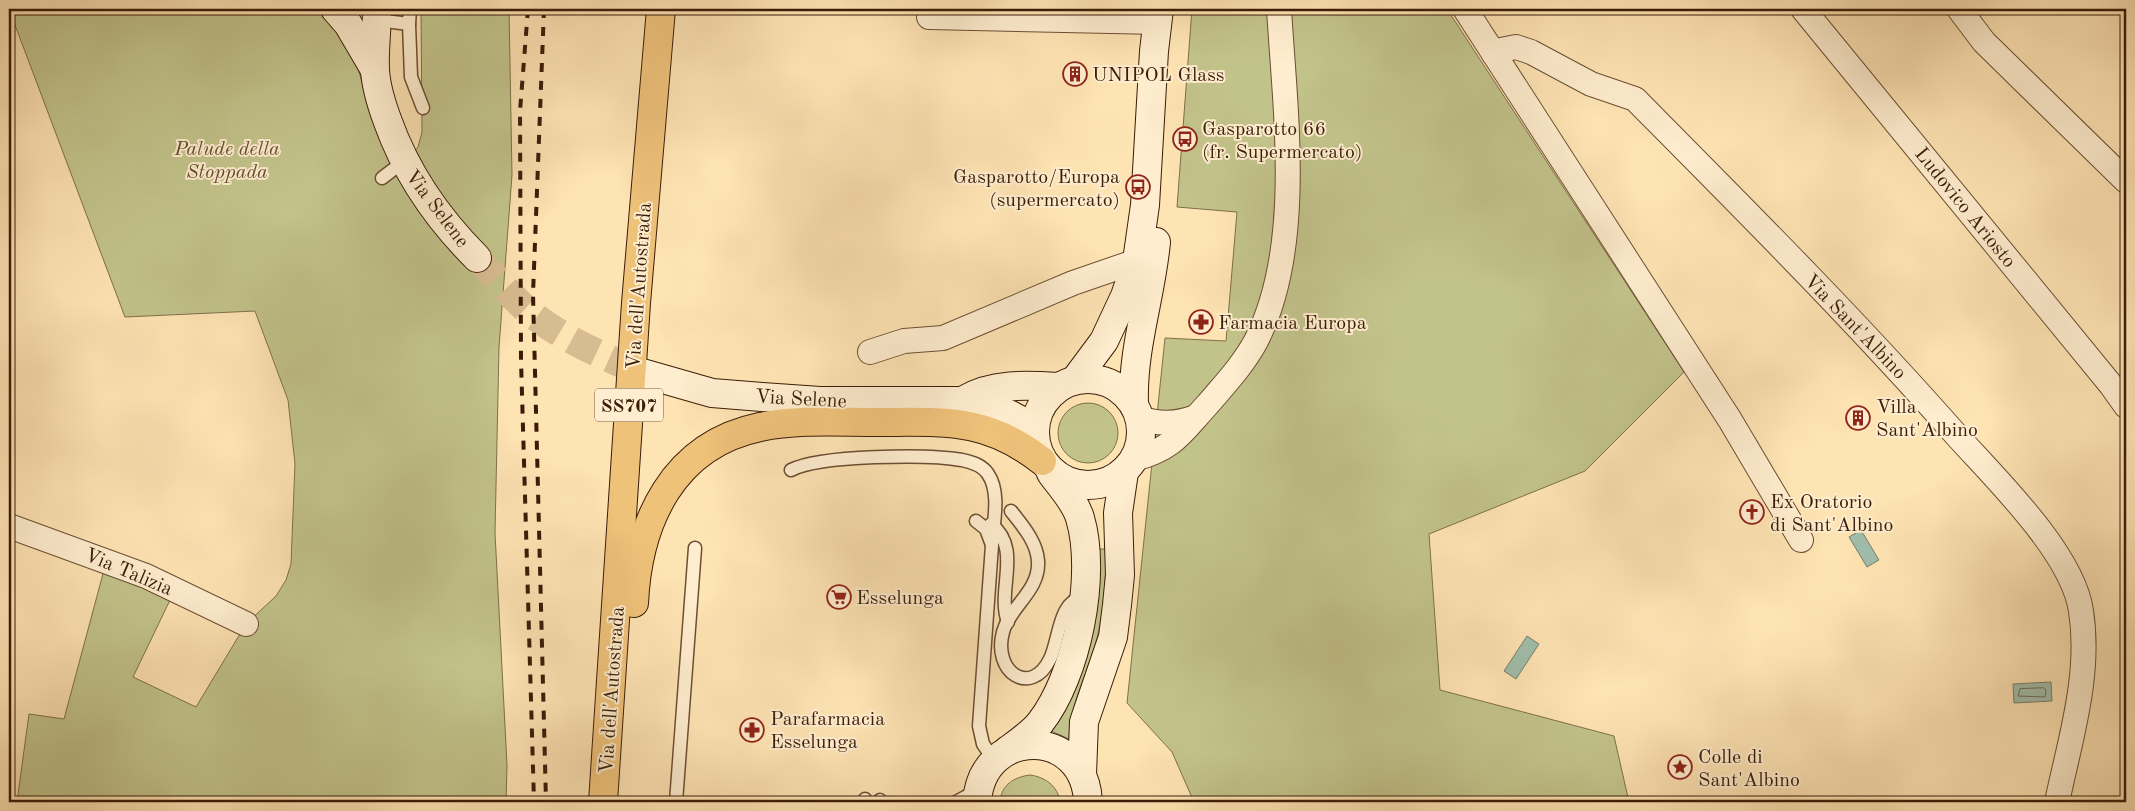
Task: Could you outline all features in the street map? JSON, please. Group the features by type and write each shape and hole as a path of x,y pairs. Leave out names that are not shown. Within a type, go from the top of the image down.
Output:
{"highway":[{"name":"Via dell'Autostrada","path":"603,802 636,303 662,9"},
{"path":"610,802 622,758 634,599 644,540 654,510 680,471 695,457 714,444 737,433 785,423 944,422 972,425 992,432 1022,447 1046,466"}],"main road":[{"name":"Via Selene","path":"335,9 348,24 375,70"},
{"name":"Via Selene","path":"377,14 375,70 382,104 404,162 425,198 451,232 478,258"},
{"path":"970,798 984,773 1001,755 1027,736 1040,722 1063,681 1077,634 1084,596 1085,560 1079,516 1072,501 1046,466 1035,445 1034,429 1038,412 1046,398 1067,383 1104,341 1125,296 1137,261 1145,205 1154,51 1159,16"},
{"path":"1082,774 1084,722 1113,637 1120,575 1118,513 1129,466 1140,446 1142,432 1137,411 1135,356 1152,276 1164,159 1165,52 1159,16"},
{"name":"Via Selene","path":"642,373 712,393 820,401 962,401 984,403 997,408 1034,429"},
{"path":"1067,383 1092,378 1108,382 1122,391 1137,411"},
{"name":"Via Selene","path":"962,401 979,391 1014,386 1067,383"},
{"path":"1046,466 1064,480 1079,485 1095,485 1111,481 1129,466"},
{"path":"1001,755 1024,745 1042,745 1058,750 1072,760 1082,774 1087,789 1088,802"}],"street":[{"path":"1129,466 1167,446 1186,431 1238,370 1256,340 1278,280 1288,157 1279,9"},
{"path":"1465,9 1730,420 1801,540"},
{"name":"Ludovico Ariosto","path":"1803,9 2105,377 2126,406"},
{"path":"1959,9 1984,42 2126,181"},
{"path":"928,17 1159,16"},
{"name":"Via Sant'Albino","path":"1494,54 1501,50 1516,47 1531,52 1591,84 1635,100 1882,351 2032,520 2070,576 2081,610 2084,664 2056,802"},
{"path":"870,352 904,341 943,338 1089,278 1137,261"},
{"path":"1089,278 1111,283 1125,296"},
{"path":"1137,411 1159,424 1196,417"},
{"name":"Via Talizia","path":"9,526 146,576 246,624"}],"lane":[{"path":"410,9 411,77 423,108"},
{"path":"377,14 409,24"},
{"path":"382,178 404,162"},
{"path":"791,470 808,463 852,459 913,458 968,462 984,470 992,481 995,494 979,726 983,744 1001,755"},
{"path":"1011,511 1031,539 1037,553 1038,569 1028,594 1003,632 1001,652 1009,672 1018,677 1029,677 1040,673 1047,666 1057,644 1068,606 1075,598 1084,596"},
{"path":"992,545 986,530 976,521 993,525 1002,536 1008,551 1003,605 1008,622"},
{"path":"676,802 695,548"}],"green space":[{"name":"Palude della Stoppada","path":"9,9 339,9 363,85 413,153 418,147 422,132 421,9 509,9 512,175 499,347 495,533 507,765 506,802 17,802 29,714 64,719 104,570 171,598 133,677 196,707 246,624 276,596 286,580 291,564 295,464 288,400 255,311 125,317"},
{"path":"1192,9 1447,9 1684,372 1585,471 1429,534 1440,690 1614,736 1629,802 1194,802 1172,752 1127,703 1165,338 1226,341 1237,212 1177,207"},
{"path":"1082,403 1094,403 1105,408 1113,416 1118,427 1116,445 1105,458 1094,463 1082,463 1071,458 1063,450 1058,439 1058,427 1063,416 1071,408"},
{"path":"1097,549 1106,549 1105,583 1101,616 1097,638 1073,713 1069,739 1049,730"},
{"path":"1030,775 1050,783 1057,791 1060,802 1000,802 1003,791 1009,783"}],"water":[{"path":"1861,530 1879,560 1867,567 1849,537"},
{"path":"1527,636 1539,644 1516,679 1504,671"},
{"path":"2051,682 2052,701 2014,703 2013,684"}],"tunnel":[{"path":"477,258 528,311 541,321 583,346 642,373"}],"railway":[{"path":"528,9 520,111 521,360 534,802"},
{"path":"544,9 533,294 546,802"}],"place":[{"name":"UNIPOL Glass","path":"1075,74"},
{"name":"Gasparotto 66 (fr. Supermercato)","path":"1185,139"},
{"name":"Gasparotto/Europa (supermercato)","path":"1138,187"},
{"name":"Farmacia Europa","path":"1201,322"},
{"name":"Villa Sant'Albino","path":"1858,418"},
{"name":"Ex Oratorio di Sant'Albino","path":"1752,512"},
{"name":"Esselunga","path":"839,597"},
{"name":"Parafarmacia Esselunga","path":"752,730"},
{"name":"Colle di Sant'Albino","path":"1680,767"}]}
